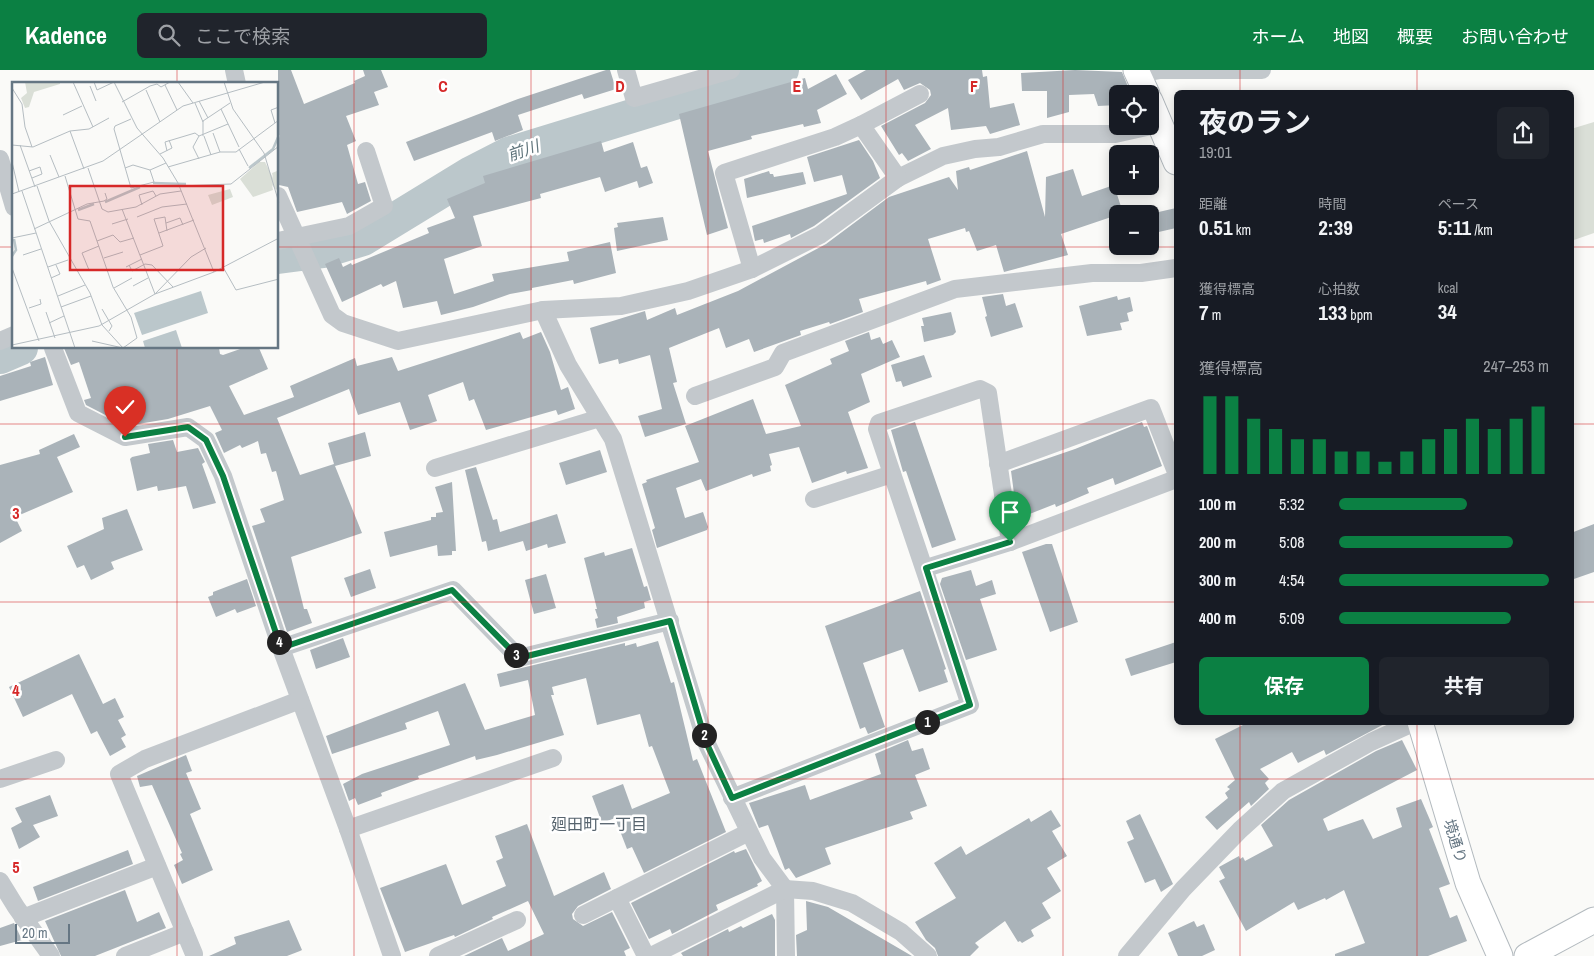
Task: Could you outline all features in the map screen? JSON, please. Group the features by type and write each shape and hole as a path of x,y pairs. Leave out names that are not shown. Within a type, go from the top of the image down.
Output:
{"street":[{"path":"626,70 634,98 731,70"},
{"path":"1140,79 1160,70 1262,70"},
{"path":"752,270 724,173 834,137 920,94"},
{"path":"279,198 332,316 343,324 398,341 543,310 621,306 688,291 752,270 820,235 898,178 943,156 975,148 999,147 1043,134 1115,134 1160,124 1174,157"},
{"path":"861,125 898,178"},
{"path":"279,241 298,241 349,226 384,206 366,151"},
{"path":"0,159 12,197"},
{"path":"695,396 775,367 783,353 956,289 1092,272 1140,274 1174,268"},
{"path":"543,310 568,365 613,438 706,742 762,858 785,889 786,956"},
{"path":"0,341 12,336"},
{"path":"53,349 78,413 125,437 188,427 206,440 223,476 281,648 348,829 392,956"},
{"path":"732,798 970,705 926,568 877,429 879,422 980,389 988,393 1010,542"},
{"path":"998,464 1151,408 1174,467"},
{"path":"435,468 600,418"},
{"path":"814,499 892,474"},
{"path":"926,568 1010,542 1174,480"},
{"path":"281,648 452,590 519,658 670,621"},
{"path":"194,954 119,774 145,759 300,700"},
{"path":"1127,956 1183,889 1240,830 1283,792 1371,742 1409,725"},
{"name":"境通り","path":"1421,725 1468,883 1500,956"},
{"path":"348,829 553,758"},
{"path":"0,779 56,760"},
{"path":"583,915 749,832"},
{"path":"23,918 157,866"},
{"path":"0,881 23,918 51,956"},
{"path":"651,956 785,889 813,891 852,903 901,932 928,956"},
{"path":"617,898 646,956"},
{"path":"438,956 517,920"},
{"path":"1527,956 1594,920"},
{"path":"125,956 185,932"}],"shaded area":[{"path":"1594,122 1594,233 1574,240 1574,128"}],"building":[{"path":"278,70 291,70 304,104 355,83 354,81 365,76 363,70 381,70 388,87 374,92 379,105 346,116 356,141 347,145 358,184 365,182 371,201 347,214 342,202 297,212 288,187 279,185"},
{"path":"610,70 616,89 584,99 582,94 518,115 523,130 495,141 492,132 414,161 406,142 518,99"},
{"path":"866,70 982,70 983,77 987,76 990,108 1014,103 1020,125 990,134 986,126 951,130 948,108 915,125 931,149 908,161 902,153 899,155 881,126 925,103 931,95 930,90 920,83 904,90 898,79 861,100 848,80"},
{"path":"1075,70 1122,72 1127,85 1109,85 1109,105 1098,106 1094,94 1069,95 1069,112 1047,118 1047,91 1022,91 1021,73"},
{"path":"836,74 847,94 817,110 821,123 804,127 803,124 751,136 752,139 708,151 728,228 707,235 679,114 805,78 808,89"},
{"path":"859,140 873,161 880,178 814,226 791,238 790,234 764,243 763,239 755,241 752,226 847,194 842,175 814,182 807,157"},
{"path":"601,141 604,152 633,142 641,168 647,166 653,183 639,188 637,181 605,192 600,177 540,194 541,198 473,216 482,246 444,259 454,294 494,281 492,274 569,261 567,252 610,242 616,273 574,284 573,280 532,288 532,290 510,294 473,307 441,315 437,301 403,308 396,281 383,287 381,284 342,302 325,264 339,258 343,267 351,263 352,265 429,233 427,228 455,218 447,199 485,183 483,176"},
{"path":"1027,151 1045,217 1046,177 1073,169 1082,196 1109,187 1109,195 1117,195 1120,205 1109,205 1109,218 1061,234 1068,255 1004,272 996,245 977,251 969,231 966,232 965,228 928,239 941,280 927,285 926,281 859,299 863,312 830,324 829,322 800,331 801,335 754,352 749,339 726,348 719,328 669,348 677,382 673,383 686,424 645,437 638,416 662,409 650,355 619,364 618,359 599,364 590,328 645,311 647,320 675,308 677,315 738,291 826,244 889,197 949,177 958,190 956,171 969,167 970,170"},
{"path":"769,171 774,177 803,172 806,184 747,198 744,179"},
{"path":"1174,208 1174,228 1159,232 1159,212"},
{"path":"663,217 668,240 617,251 614,228 618,227 617,223"},
{"path":"1003,294 1006,306 1015,303 1023,327 991,337 982,297"},
{"path":"1117,296 1118,300 1130,297 1133,311 1127,313 1129,321 1120,323 1122,330 1087,336 1079,306"},
{"path":"951,312 956,332 953,335 924,342 921,326 924,326 922,318"},
{"path":"520,332 523,339 541,332 550,352 561,390 568,387 575,409 558,415 556,410 486,430 474,399 469,401 463,382 428,395 437,421 410,430 400,402 358,415 349,389 277,418 300,475 334,464 328,443 365,432 371,456 335,466 362,533 291,557 304,609 307,609 312,623 287,632 252,526 265,522 260,509 284,500 276,471 272,472 266,453 261,454 258,441 242,448 240,445 224,453 215,433 222,430 210,406 168,419 132,425 129,418 119,422 86,405 84,400 91,398 79,362 71,365 64,349 219,349 220,354 223,355 240,349 259,349 268,369 229,386 244,415 294,397 290,386 355,358 357,366 392,357 398,371"},
{"path":"869,332 871,340 880,337 883,344 892,340 900,357 861,374 870,402 848,412 868,468 847,474 846,471 812,483 799,447 769,454 772,465 770,466 771,471 753,477 752,474 706,491 701,479 676,488 685,518 703,512 708,527 707,530 657,548 652,530 655,528 642,484 647,482 646,480 699,462 685,426 753,399 766,434 801,426 785,385 832,364 830,359 849,351 845,341"},
{"path":"924,355 932,377 903,387 901,381 896,382 891,365"},
{"path":"45,357 53,385 0,401 0,376 31,366 30,362"},
{"path":"915,422 956,540 932,548 906,471 903,472 891,430"},
{"path":"1142,422 1144,427 1147,426 1162,466 1115,485 1113,478 1087,488 1089,493 1056,507 1055,504 1021,516 1015,501 1011,471 1075,449"},
{"path":"74,434 80,447 57,457 73,492 15,517 22,531 0,543 0,465 40,454 39,450"},
{"path":"173,440 177,452 198,448 205,462 202,464 216,503 193,509 186,486 158,491 157,486 137,491 130,459 150,453 148,444"},
{"path":"600,450 607,472 566,485 559,463"},
{"path":"476,467 493,520 497,519 500,532 557,514 566,543 548,548 547,544 526,551 523,541 488,551 486,541 482,542 465,470"},
{"path":"452,482 456,551 452,551 452,555 438,556 437,545 390,557 384,532 431,520 431,517 436,517 436,513 443,512 435,487"},
{"path":"127,509 143,550 111,562 114,569 91,580 84,565 77,568 67,546 104,529 102,518"},
{"path":"1594,524 1594,572 1574,579 1574,532"},
{"path":"1046,544 1052,544 1078,622 1050,632 1022,552"},
{"path":"632,548 644,587 647,586 651,600 644,602 645,608 617,617 618,623 597,628 595,619 598,618 595,609 597,609 584,558 604,552 605,556"},
{"path":"370,569 376,588 351,597 344,578"},
{"path":"971,570 976,586 992,580 996,594 980,599 997,650 966,660 940,584 942,578"},
{"path":"546,574 556,608 534,614 525,580"},
{"path":"247,579 256,606 237,613 235,609 216,617 208,597 213,595 213,592"},
{"path":"920,591 946,669 944,670 948,682 919,692 903,649 863,663 885,727 868,734 865,727 860,729 825,626"},
{"path":"343,638 350,657 316,669 310,650"},
{"path":"658,641 671,683 674,682 693,761 697,759 726,832 644,873 632,847 627,849 615,818 602,823 592,796 623,784 632,809 670,793 652,746 649,747 640,714 597,725 586,678 552,687 554,695 551,695 564,735 476,760 475,756 418,776 419,779 381,793 382,796 358,805 355,798 349,801 343,784 362,774 450,745 438,711 405,723 407,729 332,754 326,736 465,683 485,730 535,715 528,680 500,687 497,674 625,643 625,646 636,643 637,647"},
{"path":"1174,643 1174,663 1131,676 1125,659"},
{"path":"79,654 103,704 115,698 124,717 118,720 126,735 121,738 126,747 110,756 97,731 91,734 72,694 23,717 9,687"},
{"path":"1243,725 1382,725 1326,755 1324,750 1298,763 1292,752 1260,769 1269,779 1265,783 1269,789 1251,806 1249,802 1217,830 1205,817 1228,798 1225,793 1230,789 1227,787 1235,780 1215,739"},
{"path":"908,740 912,751 923,748 930,769 915,775 927,806 910,812 913,819 825,848 831,864 796,878 789,868 785,870 768,825 759,828 749,803 805,785 810,800 881,774 875,754"},
{"path":"1402,740 1417,770 1323,819 1328,831 1363,819 1373,839 1402,827 1396,808 1421,799 1433,827 1429,829 1450,884 1439,888 1450,918 1457,915 1467,941 1428,956 1335,956 1335,954 1365,943 1344,890 1326,900 1325,898 1298,910 1294,902 1246,931 1219,881 1225,878 1219,867 1239,856 1240,859 1243,857 1245,861 1273,846 1261,825 1289,800 1376,751"},
{"path":"186,755 192,771 186,773 201,809 190,814 213,870 182,884 174,865 183,860 180,854 182,853 152,785 140,787 137,776"},
{"path":"50,795 58,816 33,825 40,837 19,849 11,828 22,822 15,808"},
{"path":"1051,810 1061,826 1052,831 1067,856 1047,868 1061,891 1042,903 1051,918 1031,930 1034,936 1022,943 1018,942 1005,921 975,943 979,947 970,956 938,956 935,948 926,940 915,922 956,898 934,863 961,846 966,855 1029,818 1031,822"},
{"path":"1140,814 1173,884 1161,892 1155,879 1145,883 1127,842 1134,839 1126,821"},
{"path":"527,824 554,896 604,872 611,889 578,906 572,914 573,919 583,926 612,912 630,948 624,951 626,956 464,956 502,938 508,951 544,934 528,901 492,917 493,919 455,937 454,935 405,952 380,888 446,864 462,905 506,886 496,861 503,858 495,836"},
{"path":"746,849 762,881 757,884 758,886 716,905 718,910 672,934 670,929 649,939 631,903 734,851 735,853"},
{"path":"128,850 133,864 38,901 33,887"},
{"path":"125,890 137,922 159,912 166,928 95,956 61,956 45,921"},
{"path":"806,901 828,907 912,956 797,956 796,935 807,930"},
{"path":"772,914 775,920 775,956 683,956 681,953 728,929 729,932 741,926 743,928"},
{"path":"289,920 302,950 300,951 287,956 209,956 236,944 234,937"},
{"path":"1194,921 1197,927 1204,924 1215,950 1202,956 1178,956 1168,933"},
{"path":"14,923 22,940 0,946 0,928"}],"waterway":[{"name":"前川","path":"279,257 324,251 363,239 471,173 508,154 782,70"},
{"name":"前川","path":"0,357 19,349"}],"district":[{"name":"廻田町一丁目","path":"599,824"}],"route":[{"path":"125,437 188,427 206,440 223,476 281,648 452,590 519,658 670,621 706,742 732,798 970,705 926,568 1010,542"}]}
